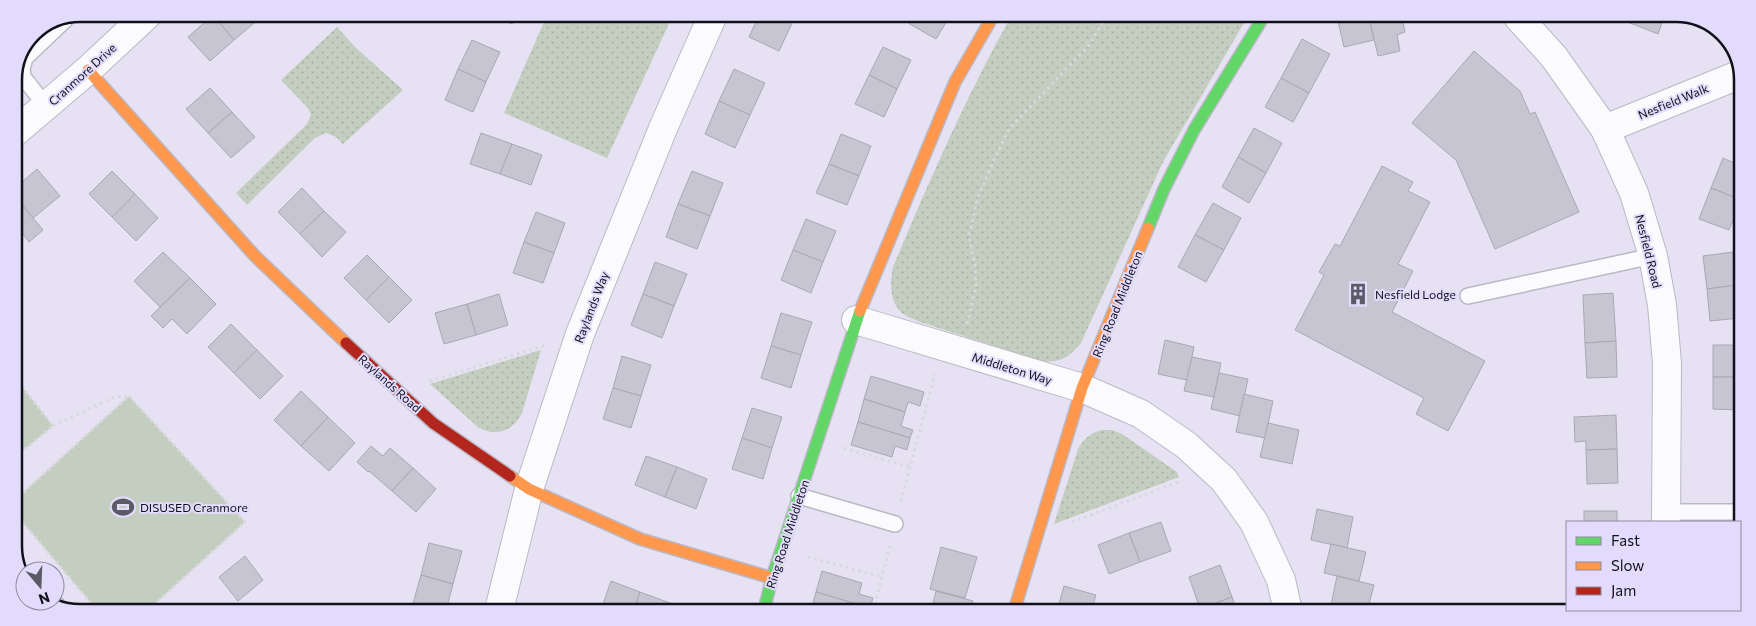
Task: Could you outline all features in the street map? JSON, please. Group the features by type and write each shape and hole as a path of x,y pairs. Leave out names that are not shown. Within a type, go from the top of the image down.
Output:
{"street":[{"name":"Cranmore Drive","path":"22,127 88,70 139,22"},
{"name":"Raylands Way","path":"500,604 529,489 580,334 664,126 710,22"},
{"name":"Ring Road Middleton","path":"766,604 772,578 856,320 955,82 990,22"},
{"name":"Ring Road Middleton","path":"1016,604 1082,388 1164,189 1194,130 1260,22"},
{"name":"Nesfield Road","path":"1522,22 1554,57 1605,129 1634,192 1653,256 1662,305 1667,363 1666,517"},
{"name":"Raylands Road","path":"88,70 255,256 433,423 529,489 640,539 772,578"},
{"name":"Nesfield Walk","path":"1605,129 1733,77"},
{"name":"Middleton Way","path":"856,320 1082,388 1141,414 1186,445 1224,480 1254,522 1281,580 1286,604"}],"lane":[{"path":"29,54 57,27"},
{"path":"23,76 46,106"},
{"path":"1468,296 1653,256"},
{"path":"799,496 895,524"},
{"path":"1666,517 1734,512"}],"path":[{"path":"875,604 910,467 976,286 975,266 969,235 981,189 1009,129 1090,45 1103,22"},
{"path":"398,390 580,334"},
{"path":"23,387 53,426"},
{"path":"23,451 53,426 114,397 129,396"},
{"path":"23,494 129,396"},
{"path":"129,396 245,522 155,604"},
{"path":"817,440 910,467"},
{"path":"1037,535 1212,469"},
{"path":"23,523 92,604"},
{"path":"782,550 882,578"}],"green space":[{"path":"544,22 670,22 607,158 504,113"},
{"path":"1008,22 1245,22 1163,162 1081,343 1073,352 1061,360 1043,362 920,322 902,313 893,298 891,279 893,267 963,108"},
{"path":"337,27 355,47 403,90 343,144 336,137 326,133 315,138 247,205 236,193 307,124 311,115 308,108 281,80"},
{"path":"541,350 522,413 514,424 504,431 492,432 479,428 430,384"},
{"path":"23,387 53,426 23,451"},
{"name":"DISUSED Cranmore","path":"129,396 245,522 155,604 92,604 65,572 65,561 55,561 23,523 23,493"},
{"path":"1101,430 1112,430 1122,434 1177,472 1179,477 1054,524 1078,449 1088,437"}],"building":[{"path":"205,22 219,22 234,40 210,61 188,37"},
{"path":"219,22 255,22 234,40"},
{"path":"756,22 793,22 779,51 749,37"},
{"path":"909,22 946,22 936,39"},
{"path":"1338,22 1370,22 1374,40 1344,47"},
{"path":"1370,22 1403,22 1405,32 1397,35 1400,51 1378,56"},
{"path":"1628,22 1662,22 1658,34"},
{"path":"1302,39 1330,54 1309,93 1281,78"},
{"path":"472,40 500,52 486,82 458,69"},
{"path":"883,47 911,60 897,89 869,75"},
{"path":"1474,51 1520,91 1530,114 1535,112 1579,212 1495,249 1456,160 1412,123"},
{"path":"458,69 486,82 473,112 445,100"},
{"path":"734,69 765,83 750,115 719,101"},
{"path":"869,75 897,89 884,117 855,104"},
{"path":"1281,78 1309,93 1293,122 1265,107"},
{"path":"210,88 232,112 208,133 186,109"},
{"path":"719,101 750,115 735,148 705,134"},
{"path":"232,112 255,137 231,158 208,133"},
{"path":"1254,128 1282,143 1266,173 1238,157"},
{"path":"481,133 512,144 500,174 470,164"},
{"path":"841,134 871,146 859,176 829,164"},
{"path":"512,144 542,155 531,185 500,174"},
{"path":"1238,157 1266,173 1249,203 1222,187"},
{"path":"1723,158 1733,163 1733,197 1711,188"},
{"path":"829,164 859,176 847,205 816,193"},
{"name":"Nesfield Lodge","path":"1382,166 1413,182 1408,191 1430,202 1398,264 1413,271 1392,312 1485,361 1448,431 1416,414 1424,398 1295,330 1324,275 1319,272 1335,244 1340,246"},
{"path":"37,169 60,196 33,218 22,205 22,182"},
{"path":"112,171 135,194 112,217 89,194"},
{"path":"692,171 723,183 710,216 678,204"},
{"path":"302,188 324,211 300,234 278,212"},
{"path":"1711,188 1733,197 1733,219 1729,230 1699,219"},
{"path":"135,194 158,218 136,241 112,217"},
{"path":"1213,203 1241,218 1224,250 1195,235"},
{"path":"678,204 710,216 697,249 666,237"},
{"path":"22,205 43,230 29,242 22,233"},
{"path":"324,211 346,232 322,257 300,234"},
{"path":"536,212 565,223 554,253 524,242"},
{"path":"806,219 836,231 823,262 793,250"},
{"path":"1195,235 1224,250 1206,282 1178,267"},
{"path":"524,242 554,253 543,283 513,273"},
{"path":"793,250 823,262 811,293 781,280"},
{"path":"163,252 190,278 160,307 134,281"},
{"path":"1733,252 1733,285 1707,289 1703,256"},
{"path":"367,255 389,277 366,300 344,278"},
{"path":"655,262 687,274 674,306 643,294"},
{"path":"389,277 412,300 389,323 366,300"},
{"path":"190,278 216,304 187,334 172,319 163,328 151,316"},
{"path":"1733,285 1734,319 1710,321 1707,289"},
{"path":"1613,293 1616,341 1585,343 1583,295"},
{"path":"499,294 508,325 476,335 467,304"},
{"path":"643,294 674,306 662,338 631,325"},
{"path":"467,304 476,335 444,344 435,313"},
{"path":"781,313 812,322 801,355 771,346"},
{"path":"231,324 257,350 234,373 208,347"},
{"path":"1165,340 1194,347 1187,380 1158,374"},
{"path":"1616,341 1617,377 1587,378 1585,343"},
{"path":"1713,345 1734,345 1734,377 1713,377"},
{"path":"771,346 801,355 791,388 761,378"},
{"path":"257,350 283,376 260,399 234,373"},
{"path":"622,356 651,365 641,396 613,388"},
{"path":"1192,357 1221,363 1214,397 1184,391"},
{"path":"1219,373 1248,379 1240,416 1211,409"},
{"path":"871,376 924,392 920,406 908,402 905,412 864,399"},
{"path":"1713,377 1734,377 1734,410 1713,409"},
{"path":"613,388 641,396 631,428 603,419"},
{"path":"301,391 328,417 301,446 274,420"},
{"path":"1244,394 1273,401 1265,438 1236,432"},
{"path":"864,399 905,412 901,426 913,430 910,438 858,422"},
{"path":"752,408 782,417 772,448 742,438"},
{"path":"1616,415 1617,449 1586,450 1586,441 1575,442 1574,417"},
{"path":"328,417 355,443 329,471 301,446"},
{"path":"858,422 910,438 907,450 895,446 892,457 851,445"},
{"path":"1268,423 1299,430 1292,464 1260,457"},
{"path":"742,438 772,448 763,479 732,469"},
{"path":"371,446 383,456 390,448 413,468 392,491 357,462"},
{"path":"1617,449 1618,483 1587,484 1586,450"},
{"path":"646,456 677,467 665,497 635,485"},
{"path":"677,467 707,479 696,509 665,497"},
{"path":"413,468 436,489 416,512 392,491"},
{"path":"1317,509 1353,517 1347,548 1311,540"},
{"path":"1584,511 1617,511 1617,521 1584,521"},
{"path":"1161,522 1171,551 1140,562 1129,533"},
{"path":"1129,533 1140,562 1109,574 1098,545"},
{"path":"429,543 462,551 453,584 421,575"},
{"path":"1331,544 1366,552 1359,581 1324,573"},
{"path":"941,547 977,557 965,598 930,589"},
{"path":"245,556 263,580 238,601 219,577"},
{"path":"1220,565 1232,597 1213,604 1198,604 1189,577"},
{"path":"822,571 862,583 859,594 873,598 871,604 856,604 816,592"},
{"path":"421,575 453,584 448,604 413,604"},
{"path":"1337,576 1374,585 1369,604 1331,604"},
{"path":"611,581 640,592 636,604 603,604"},
{"path":"1064,586 1096,595 1093,604 1059,604"},
{"path":"936,591 973,601 972,604 933,604"},
{"path":"640,592 670,603 670,604 636,604"},
{"path":"816,592 856,604 813,604"},
{"path":"1232,597 1234,604 1213,604"}],"traffic: fast":[{"path":"1148,228 1164,189 1194,130 1260,22"},
{"path":"766,604 772,578 860,311"}],"traffic: slow":[{"path":"860,311 955,82 990,22"},
{"path":"88,70 255,256 346,343"},
{"path":"1016,604 1082,388 1148,228"},
{"path":"510,476 529,489 640,539 772,578"}],"traffic: jam":[{"path":"346,343 433,423 510,476"}],"place":[{"name":"Nesfield Lodge","path":"1358,294"},
{"name":"DISUSED Cranmore","path":"123,507"}]}
